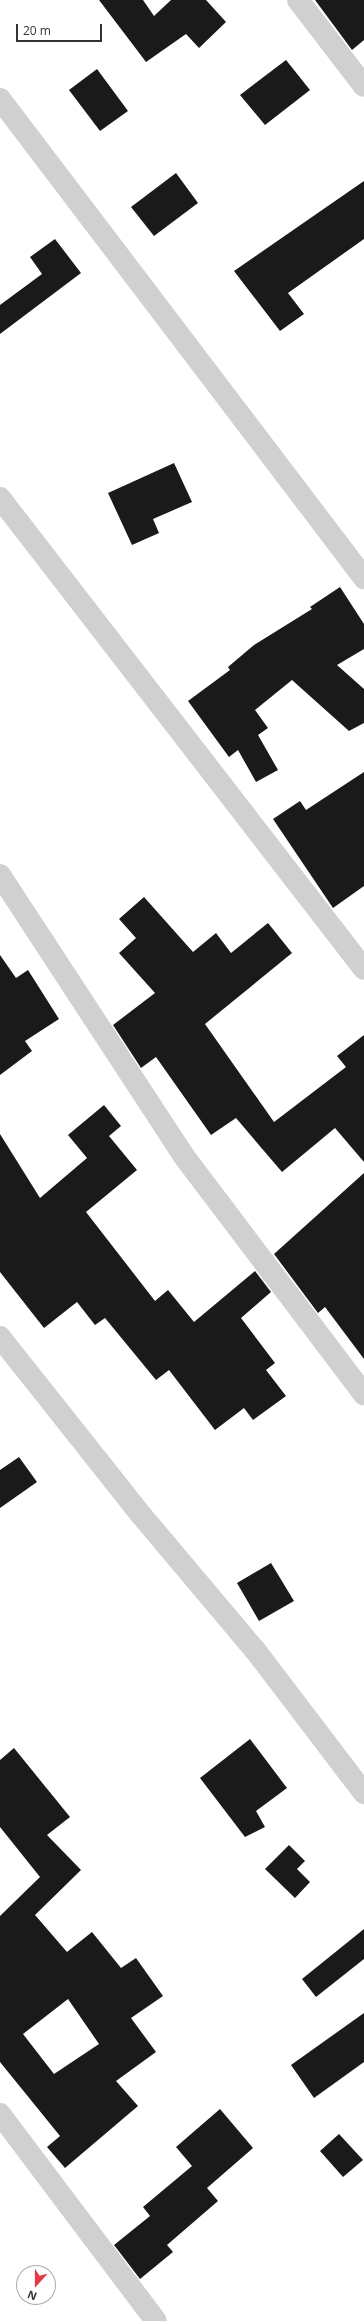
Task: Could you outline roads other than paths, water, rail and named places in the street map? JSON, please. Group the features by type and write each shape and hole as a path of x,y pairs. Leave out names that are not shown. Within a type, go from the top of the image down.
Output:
{"street":[{"path":"298,0 364,86"},
{"path":"0,99 364,578"},
{"path":"0,498 364,969"},
{"path":"0,875 183,1155 364,1394"},
{"path":"0,1337 142,1516 255,1650 364,1793"},
{"path":"0,2114 156,2321"}]}
